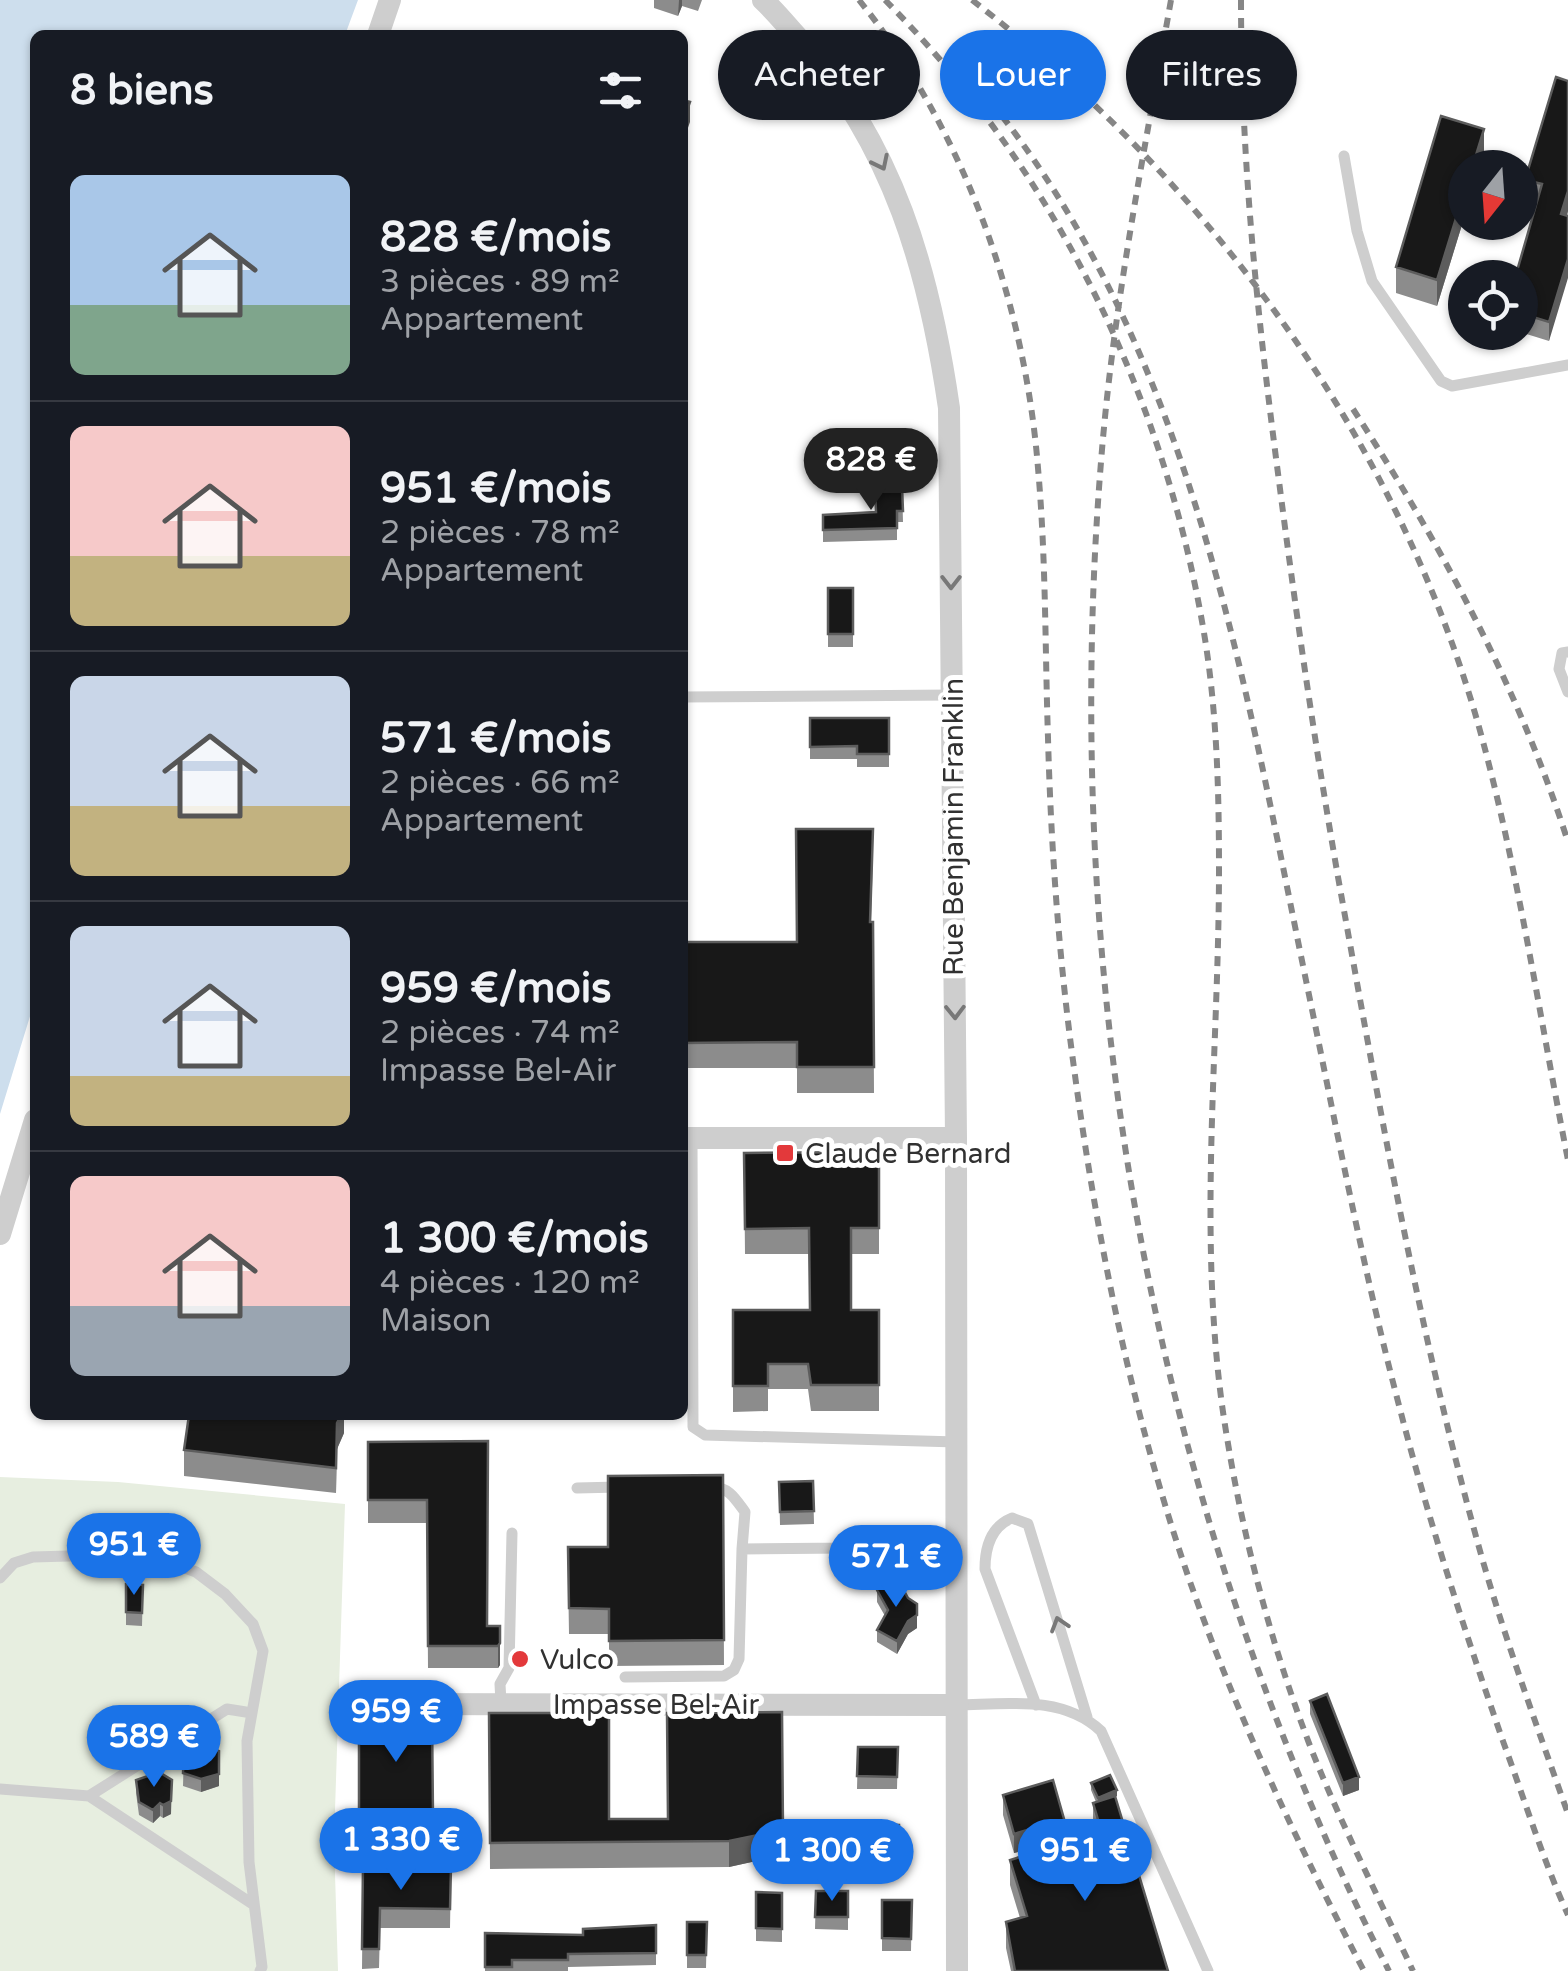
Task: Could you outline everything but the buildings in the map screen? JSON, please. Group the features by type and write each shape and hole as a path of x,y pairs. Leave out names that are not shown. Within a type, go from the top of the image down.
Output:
{"street":[{"path":"380,30 390,0"},
{"name":"Rue Benjamin Franklin","path":"763,0 826,70 855,113 905,214 937,327 949,408 956,1138 957,1971"},
{"path":"688,1138 956,1138"},
{"path":"0,1234 30,1140"},
{"name":"Impasse Bel-Air","path":"354,1704 958,1705"}],"lane":[{"path":"1344,156 1372,280 1441,381 1452,386 1568,365"},
{"path":"1568,652 1562,653 1559,669 1568,692"},
{"path":"688,697 952,695"},
{"path":"688,1186 693,1426 705,1435 957,1442"},
{"path":"624,1677 724,1676 734,1670 739,1659 745,1512 732,1494 721,1487 703,1487"},
{"path":"577,1488 631,1488"},
{"path":"1036,1705 985,1569 985,1553 994,1531 1012,1518 1028,1524 1087,1717"},
{"path":"502,1704 500,1684 510,1668 512,1533"},
{"path":"742,1549 847,1548 900,1537 957,1537"},
{"path":"0,1578 14,1563 34,1557 105,1555 169,1562 196,1572 225,1594 253,1624 263,1651 247,1741 249,1862 260,1971"},
{"path":"958,1705 1036,1705 1072,1710 1087,1717 1101,1731 1208,1971"},
{"path":"89,1796 226,1710 252,1713"},
{"path":"0,1789 89,1796 254,1905"}],"shaded area":[{"path":"0,1477 118,1482 345,1504 334,1841 338,1971 0,1971"}],"water":[{"path":"0,0 358,0 347,30 30,30 30,1016 0,1114"}],"railway":[{"path":"859,0 896,51 958,162 983,221 1019,344 1031,406 1041,502 1051,821 1064,986 1093,1196 1118,1324 1149,1449 1187,1573 1225,1675 1291,1825 1364,1971"},
{"path":"885,0 947,67 1002,139 1052,215 1095,294 1132,377 1163,462 1187,550 1205,639 1216,754 1219,869 1211,1271 1222,1405 1257,1581 1296,1709 1336,1807 1413,1971"},
{"path":"972,0 1061,74 1144,154 1221,242 1291,334 1354,433 1407,536 1452,642 1486,753 1520,905 1568,1160"},
{"path":"1171,0 1121,288 1101,462 1092,656 1095,851 1111,1045 1140,1237 1183,1426 1238,1613 1307,1794 1389,1971"},
{"path":"1241,0 1247,181 1264,361 1306,679 1353,963 1402,1219 1459,1474 1502,1623 1568,1814"},
{"path":"1004,120 1060,200 1117,304 1164,413 1202,525 1260,757 1352,1202 1401,1413 1476,1662 1568,1915"},
{"path":"1353,409 1447,565 1502,673 1568,842"}],"place":[{"name":"Claude Bernard","path":"785,1153"},
{"name":"Vulco","path":"520,1659"}]}
